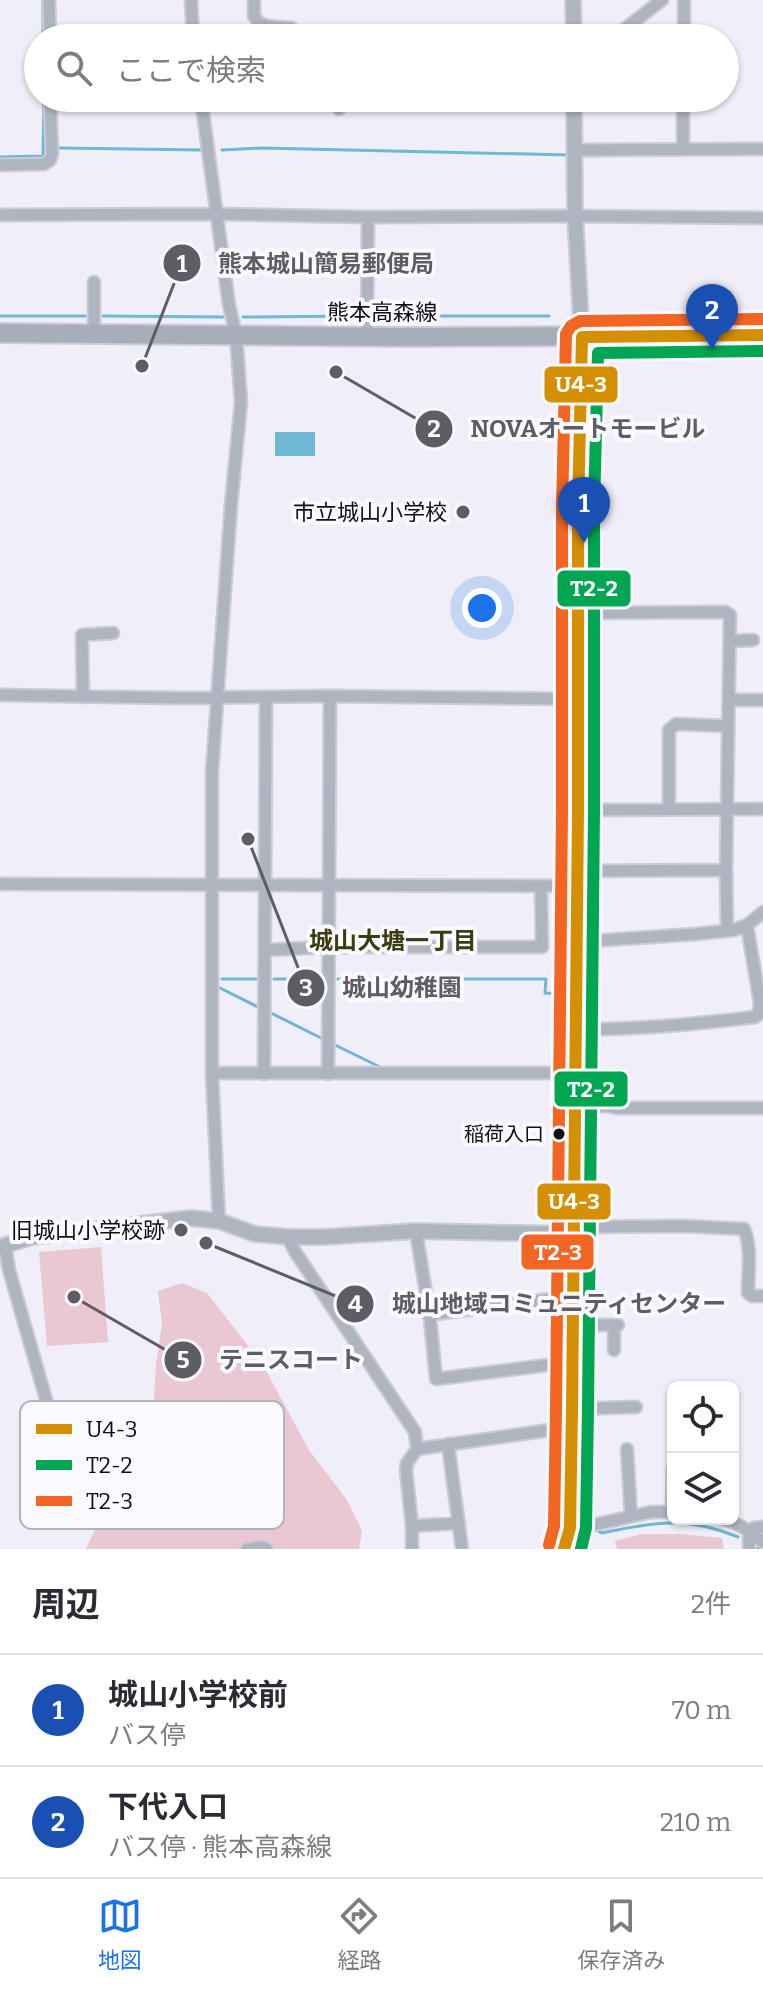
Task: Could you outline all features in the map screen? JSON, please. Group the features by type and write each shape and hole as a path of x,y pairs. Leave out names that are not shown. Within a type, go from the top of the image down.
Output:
{"main road":[{"name":"熊本高森線","path":"0,333 367,337 763,335"}],"street":[{"path":"49,0 50,24"},
{"path":"191,0 192,24"},
{"path":"254,0 254,16 259,23 265,24"},
{"path":"573,0 574,24"},
{"path":"631,24 662,0"},
{"path":"684,0 684,24"},
{"path":"0,165 44,164 50,160 50,112"},
{"path":"203,112 229,305 236,335 241,402 212,772 212,1073 219,1221"},
{"path":"564,1549 570,1528 564,1428 572,1409 572,1325 565,1297 573,1230 582,337 575,216 574,112"},
{"path":"683,112 683,149"},
{"path":"574,150 763,149"},
{"path":"0,215 763,218"},
{"path":"367,337 368,217"},
{"path":"94,282 94,334"},
{"path":"578,613 725,612 730,615 727,931"},
{"path":"83,697 82,635 113,633"},
{"path":"730,641 753,640"},
{"path":"0,695 578,699"},
{"path":"328,1074 330,696"},
{"path":"264,1074 266,697"},
{"path":"729,700 763,700"},
{"path":"669,809 669,730 676,724 728,726"},
{"path":"578,810 763,809"},
{"path":"0,884 541,886 578,879 726,870"},
{"path":"265,950 542,947 541,886"},
{"path":"576,942 727,931 747,925 763,912"},
{"path":"576,1029 697,1024 755,1017 762,1003 747,925"},
{"path":"212,1073 575,1073"},
{"path":"575,1106 763,1108"},
{"path":"46,1401 2,1247 32,1237 190,1218 219,1221 255,1234 290,1237 416,1231 565,1234 581,1227 744,1229 747,1232 748,1293 763,1296"},
{"path":"416,1231 436,1379 572,1362"},
{"path":"290,1237 296,1253 415,1432 417,1449 406,1470 412,1549"},
{"path":"428,1315 565,1297"},
{"path":"572,1325 616,1325 614,1350"},
{"path":"572,1409 636,1407"},
{"path":"417,1449 564,1428"},
{"path":"448,1444 462,1549"},
{"path":"627,1449 631,1516"},
{"path":"570,1528 651,1512 667,1512"},
{"path":"412,1526 459,1523"},
{"path":"739,1525 763,1542"},
{"path":"749,1549 751,1532 754,1528 763,1527"},
{"path":"247,1549 267,1549"}],"shaded area":[{"path":"101,1247 108,1342 47,1346 39,1252"},
{"path":"182,1283 207,1293 263,1365 282,1401 154,1401 162,1324 158,1291"},
{"path":"284,1404 309,1450 347,1500 362,1531 359,1549 86,1549 95,1529 284,1529"},
{"path":"641,1534 722,1538 724,1549 617,1549 615,1541"}],"water":[{"path":"275,432 315,432 315,456 275,456"}],"waterway":[{"path":"43,0 43,24"},
{"path":"0,157 43,156 44,112"},
{"path":"60,148 202,150"},
{"path":"222,150 262,148 569,155"},
{"path":"589,156 617,155"},
{"path":"0,316 85,316"},
{"path":"103,316 223,317"},
{"path":"243,317 358,316"},
{"path":"376,316 549,316"},
{"path":"601,316 763,317"},
{"path":"222,979 256,979"},
{"path":"274,979 320,979"},
{"path":"338,979 546,979 545,993 564,994 567,1036 563,1042 563,1066"},
{"path":"216,986 260,1008"},
{"path":"267,1011 325,1040"},
{"path":"331,1043 382,1068"},
{"path":"561,1163 563,1084"},
{"path":"561,1175 561,1221"},
{"path":"560,1241 560,1293"},
{"path":"560,1300 560,1352"},
{"path":"560,1372 560,1499"},
{"path":"598,1531 602,1533 670,1523 703,1526 738,1537"}],"transit line":[{"name":"T2-3","path":"549,1545 554,1526 556,1409 566,334 571,326 580,321 763,319"},
{"name":"U4-3","path":"564,1549 570,1528 572,1409 582,337 763,335"},
{"name":"T2-2","path":"581,1549 586,1528 588,1409 594,509 598,353 763,351"}],"place":[{"name":"下代入口","path":"712,350"},
{"name":"熊本城山簡易郵便局","path":"142,366"},
{"name":"NOVAオートモービル","path":"336,372"},
{"name":"市立城山小学校","path":"463,512"},
{"name":"城山小学校前","path":"584,543"},
{"name":"城山幼稚園","path":"248,839"},
{"name":"稲荷入口","path":"559,1134"},
{"name":"旧城山小学校跡","path":"181,1230"},
{"name":"城山地域コミュニティセンター","path":"206,1243"},
{"name":"テニスコート","path":"74,1297"}],"district":[{"name":"城山大塘一丁目","path":"393,941"}]}
